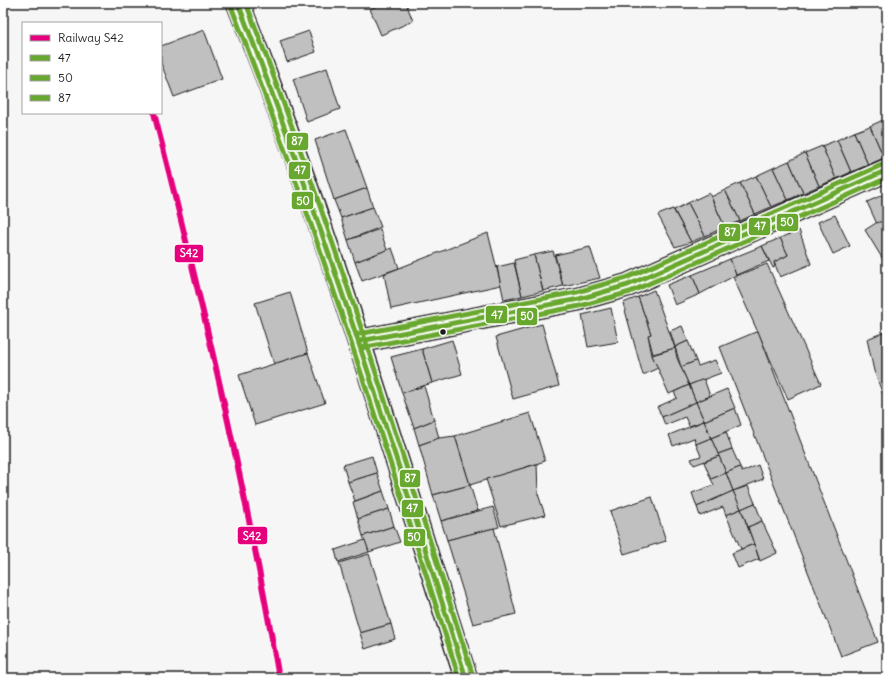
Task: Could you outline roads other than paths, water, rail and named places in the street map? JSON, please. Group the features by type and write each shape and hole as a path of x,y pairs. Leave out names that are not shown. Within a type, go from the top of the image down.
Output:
{"street":[{"path":"238,3 276,102 360,341 466,678"},
{"path":"360,341 579,299 628,285 887,170"}],"rail line":[{"name":"S42","path":"154,114 206,324 238,465 279,678"}]}
